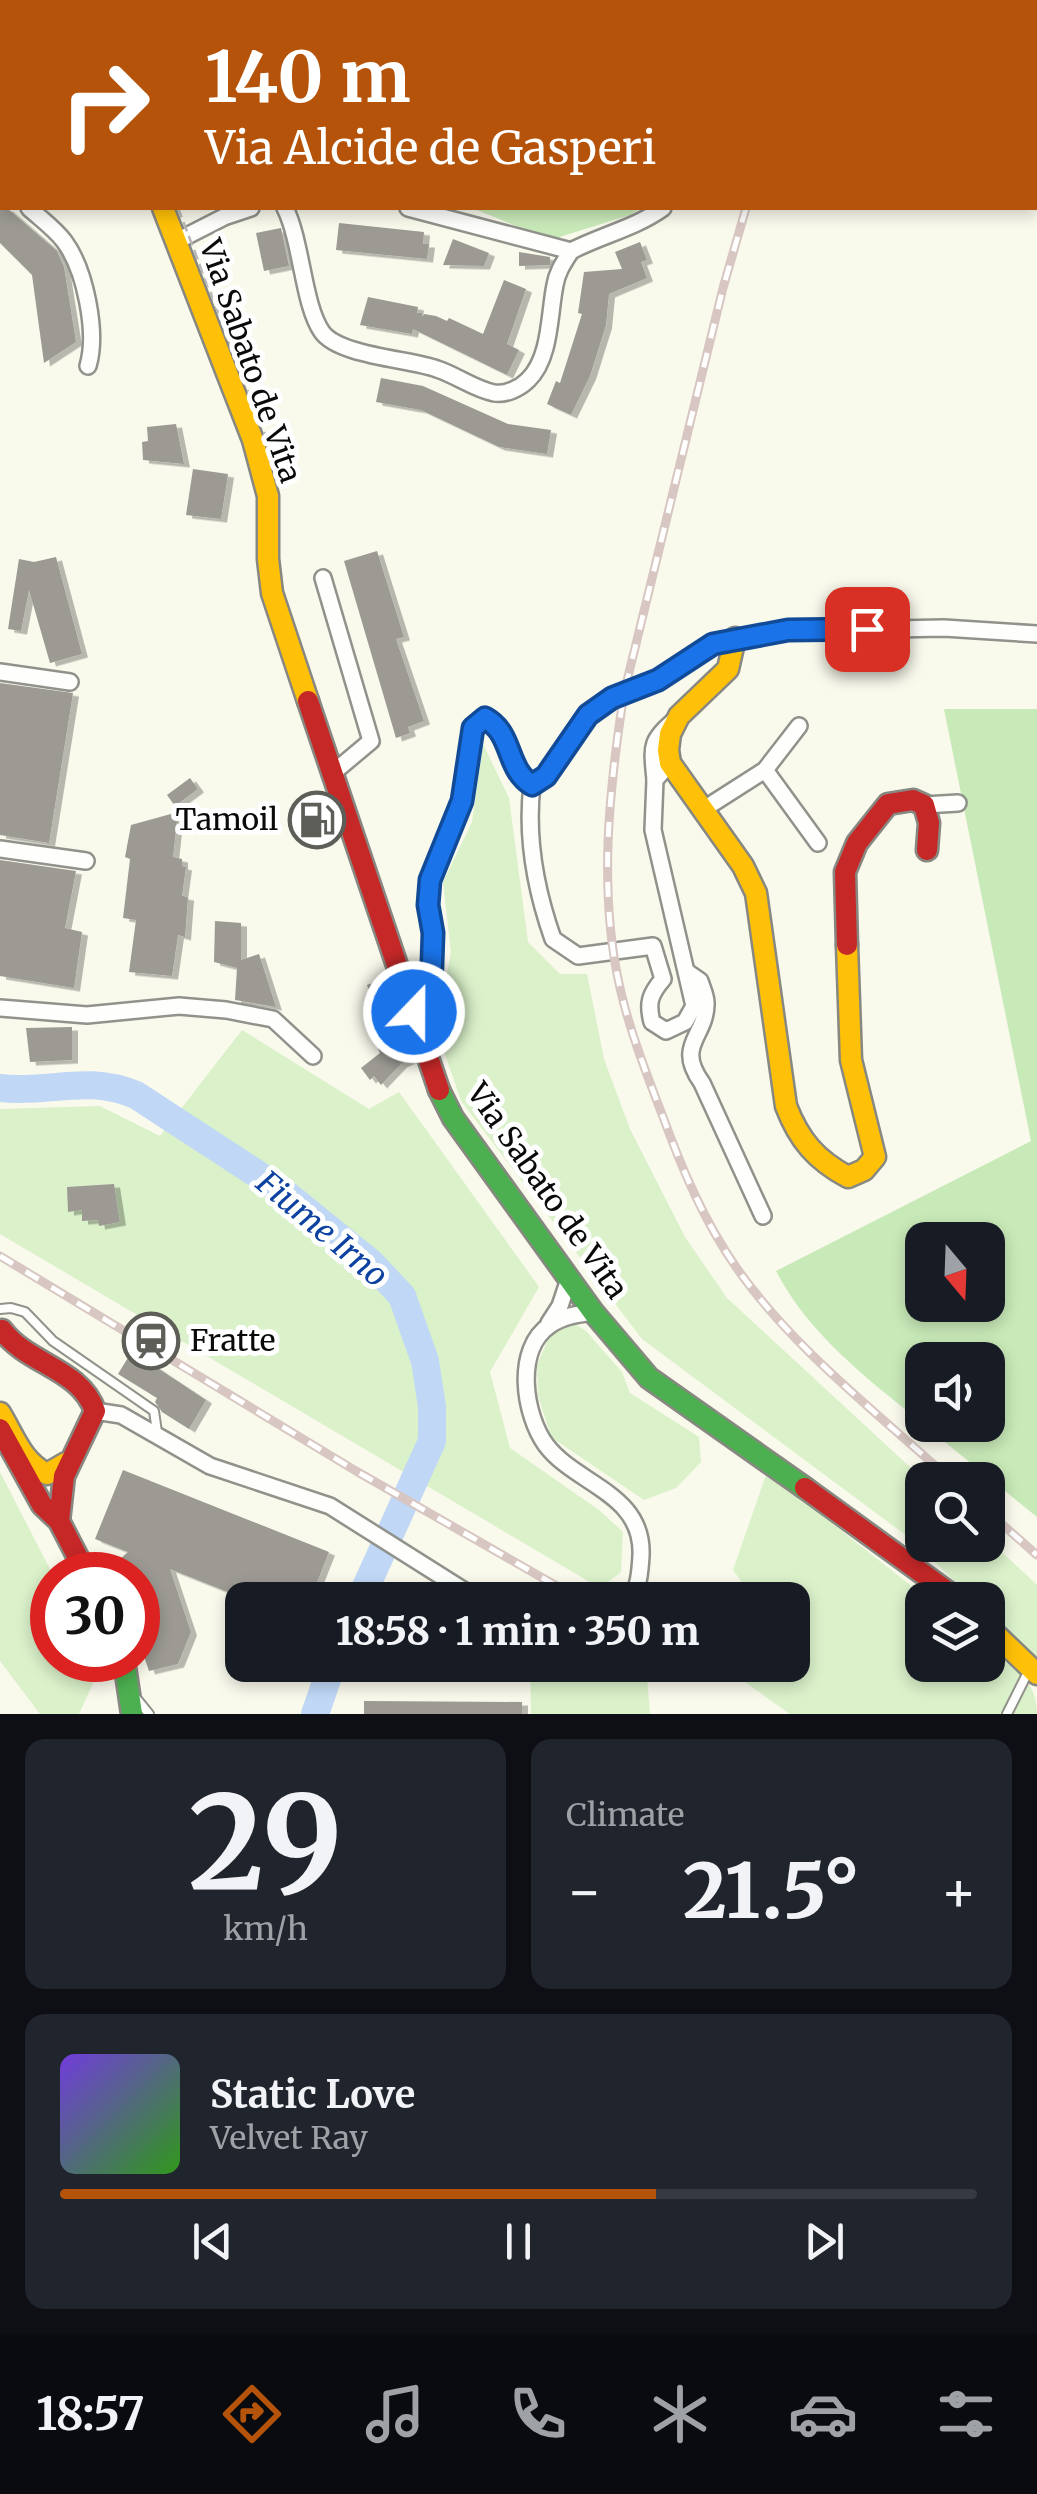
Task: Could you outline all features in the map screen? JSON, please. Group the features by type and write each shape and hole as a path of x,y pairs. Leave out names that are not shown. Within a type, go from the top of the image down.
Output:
{"street":[{"path":"31,210 63,239 76,261 93,348 88,366"},
{"path":"172,221 224,217 245,210"},
{"path":"286,210 316,318 329,339 349,348 424,364 494,393 507,393 530,379 552,320 555,282 571,251 641,223 660,210"},
{"path":"416,210 571,251"},
{"name":"Via Sabato de Vita","path":"172,221 265,478 272,593 440,1090 453,1118 631,1359 671,1396 937,1582"},
{"path":"324,578 371,741 334,772"},
{"path":"532,785 546,776 588,715 612,698 658,680 713,644 788,630 924,628 1037,634"},
{"path":"532,785 529,816 535,864 553,940 578,956 653,946 663,979 652,991 648,1006 652,1022 666,1031 685,1022 694,1006 653,830 652,746 656,736 728,669 735,638"},
{"path":"0,672 70,682"},
{"path":"679,716 670,734 670,763 743,866 756,893 786,1106 797,1138 828,1167 848,1176 864,1170 875,1157 851,1060 844,872 857,843 888,804 913,800 924,804 958,802"},
{"path":"414,1012 431,992 430,880 462,801 473,728 485,718 498,725 522,779 532,785"},
{"path":"704,809 765,770 799,726"},
{"path":"655,780 670,763"},
{"path":"765,770 818,843"},
{"path":"924,804 929,823 927,850"},
{"path":"0,849 86,861"},
{"path":"687,972 700,981 707,1003 691,1049 694,1072 763,1216"},
{"path":"0,1008 87,1015 178,1006 226,1010 273,1019 313,1056"},
{"path":"569,1279 560,1306 532,1351 528,1367 532,1417 554,1454 606,1490 631,1516 642,1548 638,1582"},
{"path":"547,1326 569,1315 594,1312"},
{"path":"0,1328 8,1342 23,1353 86,1388 96,1410"},
{"path":"96,1410 121,1415 210,1466 330,1506 450,1582"},
{"path":"59,1521 57,1497 66,1464 96,1410"},
{"path":"0,1413 36,1470 47,1474 66,1464"},
{"path":"0,1429 42,1506 59,1521 75,1552"},
{"path":"1005,1643 1034,1671"},
{"path":"117,1682 121,1714"},
{"path":"128,1682 132,1714"}],"lane":[{"path":"0,1328 11,1308 26,1312 53,1342 154,1412 157,1437"},
{"path":"1007,1714 1034,1671"},
{"path":"130,1690 149,1714"}],"path":[{"path":"172,221 266,437"}],"green space":[{"path":"477,210 638,210 630,215 550,240"},
{"path":"944,709 1037,709 1037,1517 1005,1491 1005,1462 969,1462 945,1442 1005,1442 1005,1342 905,1342 905,1409 822,1336 776,1271 1031,1141"},
{"path":"483,744 509,798 528,942 560,974 587,974 604,1059 630,1129 685,1237 727,1298 905,1462 905,1535 642,1339 461,1101 436,1028 451,953 443,882 472,822"},
{"path":"242,1030 369,1109 399,1092 539,1287 490,1372 510,1448 599,1510 623,1532 621,1572 608,1582 590,1582 0,1234 0,1109 100,1106 160,1136"},
{"path":"570,1321 586,1331 622,1372 630,1393 699,1437 701,1462 676,1488 644,1500 551,1437 538,1395 537,1365 550,1335"},
{"path":"0,1472 41,1552 30,1552 30,1682 94,1682 79,1714 40,1714 0,1661"},
{"path":"767,1472 906,1582 905,1682 1005,1682 1005,1660 1028,1682 1037,1714 790,1714 745,1682 810,1682 810,1582 742,1582 733,1570"},
{"path":"1005,1555 1037,1585 1037,1664 1005,1631 1005,1582 955,1582 935,1562 1005,1562"},
{"path":"530,1682 647,1682 650,1714 531,1714"}],"building":[{"path":"0,210 9,210 57,251 64,267 76,342 44,363 32,275 0,243"},
{"path":"339,223 424,232 423,244 429,244 427,259 336,250"},
{"path":"281,228 289,266 264,271 256,233"},
{"path":"453,239 489,253 484,266 443,265"},
{"path":"640,242 647,260 641,262 647,278 609,294 606,325 590,376 571,415 547,404 556,381 560,383 582,314 578,313 584,272 622,269 615,252"},
{"path":"519,252 550,257 550,265 519,266"},
{"path":"504,280 526,289 507,344 519,350 507,375 413,329 412,334 360,325 368,297 418,307 417,313 422,313 422,317 424,314 447,321 449,318 483,334"},
{"path":"381,378 423,386 508,424 551,430 547,454 499,447 421,410 376,402"},
{"path":"176,424 184,464 143,460 142,442 148,441 147,427"},
{"path":"193,469 228,474 221,519 186,515"},
{"path":"377,551 404,637 396,639 424,721 408,727 410,733 396,738 344,561"},
{"path":"56,557 82,654 50,663 29,590 21,631 8,629 19,559 34,562"},
{"path":"0,683 73,693 49,843 0,835"},
{"path":"190,778 198,789 175,806 167,795"},
{"path":"178,812 173,857 182,859 182,866 186,867 182,896 188,897 185,937 178,935 172,976 129,972 136,920 123,918 130,859 125,857 131,825"},
{"path":"0,860 76,871 65,928 82,932 74,988 0,976"},
{"path":"215,921 241,923 241,960 259,954 276,1007 235,1000 237,968 214,962"},
{"path":"387,978 414,1058 401,1064 381,1085 374,1076 370,1080 361,1068 380,1053 378,1049 388,1040 367,985"},
{"path":"72,1027 72,1060 30,1062 26,1028"},
{"path":"114,1184 120,1222 99,1226 98,1220 82,1221 82,1210 68,1212 67,1187"},
{"path":"132,1351 206,1400 189,1429 162,1412 155,1402 157,1398 118,1374"},
{"path":"123,1470 329,1552 317,1582 225,1582 225,1591 170,1569 191,1632 178,1664 160,1668 160,1552 128,1552 95,1539"},
{"path":"364,1701 522,1702 522,1714 364,1714"}],"waterway":[{"name":"Fiume Irno","path":"0,1088 84,1085 136,1095 277,1187 372,1264 402,1296 425,1361 432,1441 368,1582"},
{"name":"Fiume Irno","path":"315,1714 326,1682"}],"railway":[{"path":"745,210 624,693 608,840 613,951 624,1004 651,1085 686,1175 724,1249 759,1297 810,1353 931,1462"},
{"path":"0,1256 356,1471 550,1582"},
{"path":"1005,1527 1037,1555"}],"traffic: fast":[{"path":"439,1090 453,1118 593,1312 649,1378 805,1488"},
{"path":"127,1682 132,1714"}],"traffic: slow":[{"path":"164,210 253,440 268,496 272,593 308,701"},
{"path":"735,638 728,669 679,716 670,734 670,763 743,866 756,893 786,1106 791,1118 818,1156 848,1177 864,1170 875,1157 851,1060 847,945"},
{"path":"0,1413 19,1448 38,1469 47,1474 66,1463"},
{"path":"1005,1643 1037,1674"}],"traffic: jam":[{"path":"308,701 439,1090"},
{"path":"847,945 845,872 857,843 888,804 913,800 924,805 929,823 927,850"},
{"path":"2,1330 25,1351 78,1385 95,1411 64,1476 59,1521"},
{"path":"0,1429 42,1505 59,1521 75,1552"},
{"path":"805,1488 934,1582"}],"place":[{"name":"Tamoil","path":"317,820"},
{"name":"Fratte","path":"151,1341"}],"route":[{"path":"414,1012 431,992 430,880 462,801 473,728 485,718 498,725 522,779 532,785 546,776 588,715 612,698 658,680 713,644 788,630 867,629"}]}
